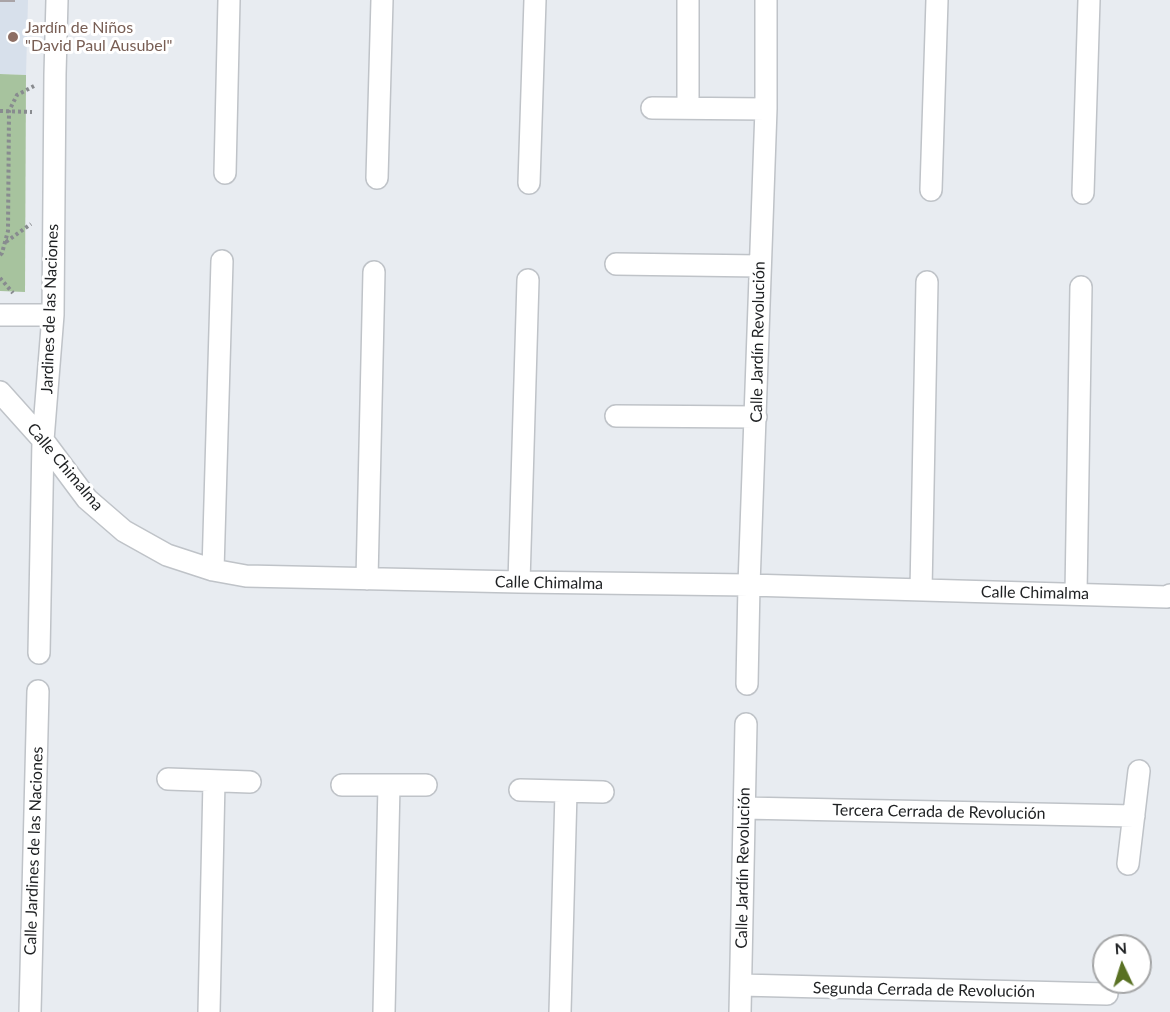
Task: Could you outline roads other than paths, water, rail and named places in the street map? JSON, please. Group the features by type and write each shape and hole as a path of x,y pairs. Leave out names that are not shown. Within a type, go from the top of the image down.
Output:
{"street":[{"name":"Jardines de las Naciones","path":"39,653 43,440 53,315 57,0"},
{"path":"225,173 229,0"},
{"path":"377,178 382,0"},
{"path":"529,183 535,0"},
{"path":"688,0 688,108"},
{"name":"Calle Jardín Revolución","path":"747,684 766,109 766,0"},
{"path":"932,190 937,0"},
{"path":"1083,193 1089,0"},
{"path":"652,108 766,109"},
{"path":"213,570 222,261"},
{"path":"616,264 760,266"},
{"path":"367,579 374,272"},
{"path":"519,582 528,280"},
{"path":"921,590 927,282"},
{"path":"1076,593 1081,287"},
{"path":"0,315 53,315"},
{"name":"Calle Chimalma","path":"0,392 43,440 87,499 124,531 167,555 213,570 246,576 749,585 1170,596"},
{"path":"616,416 756,417"},
{"name":"Calle Jardines de las Naciones","path":"30,1012 38,691"},
{"name":"Calle Jardín Revolución","path":"740,1012 746,724"},
{"path":"1128,864 1139,771"},
{"path":"168,779 250,782"},
{"path":"208,1012 214,781"},
{"path":"342,785 426,785"},
{"path":"384,1012 389,785"},
{"path":"520,790 603,792"},
{"path":"560,1012 566,792"},
{"name":"Tercera Cerrada de Revolución","path":"744,808 1134,816"},
{"name":"Segunda Cerrada de Revolución","path":"741,985 1107,996"}],"place":[{"name":"Jardín de Niños \"David Paul Ausubel\"","path":"13,37"}]}
